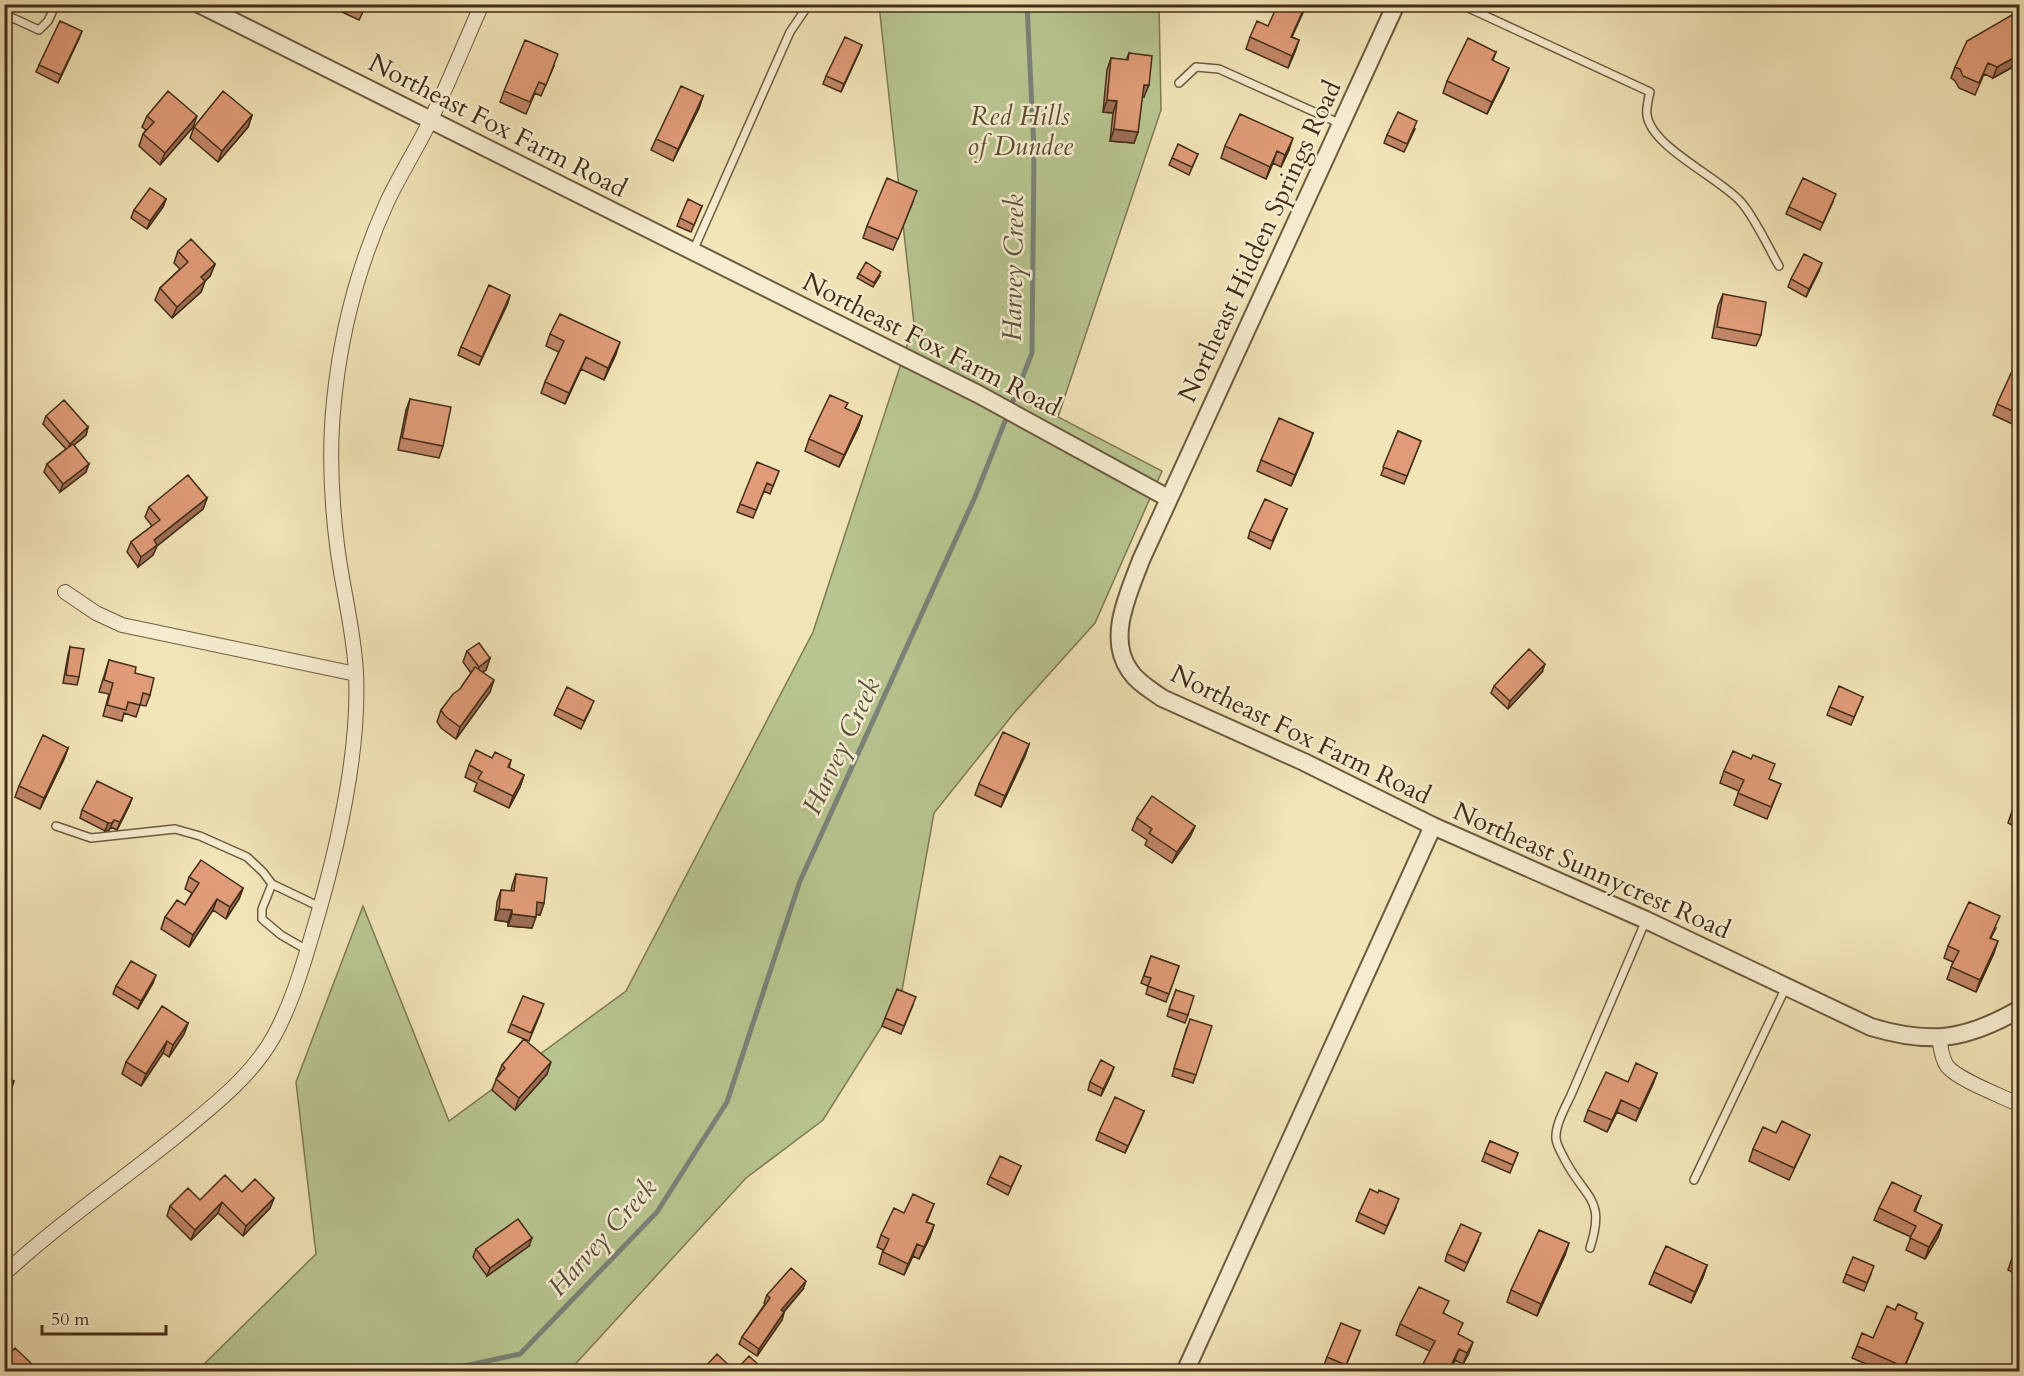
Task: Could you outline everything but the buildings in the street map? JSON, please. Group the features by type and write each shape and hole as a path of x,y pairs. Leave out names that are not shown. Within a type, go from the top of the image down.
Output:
{"street":[{"name":"Northeast Fox Farm Road","path":"199,4 978,393 1168,498 1141,560 1125,606 1119,634 1123,659 1131,672 1162,698 1304,762 1433,826"},
{"path":"4,1274 204,1114 229,1091 274,1037 298,982 342,823 355,722 356,674 337,546 331,480 334,403 341,345 358,277 373,235 388,200 431,119 482,4"},
{"name":"Northeast Hidden Springs Road","path":"1168,498 1396,4"},
{"path":"65,592 96,614 122,625 356,674"},
{"name":"Northeast Sunnycrest Road","path":"1185,1371 1433,826 1646,920 1871,1027 1896,1034 1939,1038 1966,1034 1996,1022 2019,1009"},
{"path":"1939,1038 1942,1057 1948,1067 1958,1076 2019,1105"}],"lane":[{"path":"4,14 39,30 48,21 56,4"},
{"path":"693,251 790,32 809,4"},
{"path":"1460,4 1650,92 1647,102 1650,127 1672,150 1726,187 1742,204 1779,266"},
{"path":"1179,83 1196,67 1219,69 1341,124"},
{"path":"56,826 91,838 175,828 200,836 247,857 272,884 320,907"},
{"path":"272,884 262,909 262,919 281,935 307,950"},
{"path":"1590,1248 1597,1228 1597,1213 1593,1201 1572,1174 1556,1139 1559,1123 1646,920"},
{"path":"1694,1180 1786,987"}],"green space":[{"name":"Red Hills of Dundee","path":"879,5 1159,5 1161,110 1058,417 1162,471 1095,623 1014,713 934,813 901,996 823,1120 746,1178 569,1371 196,1372 316,1254 296,1082 363,906 449,1121 626,991 813,632 914,324"}],"waterway":[{"name":"Harvey Creek","path":"437,1372 520,1354 657,1212 727,1102 800,881 975,497 1032,353 1034,150 1027,4"}]}
